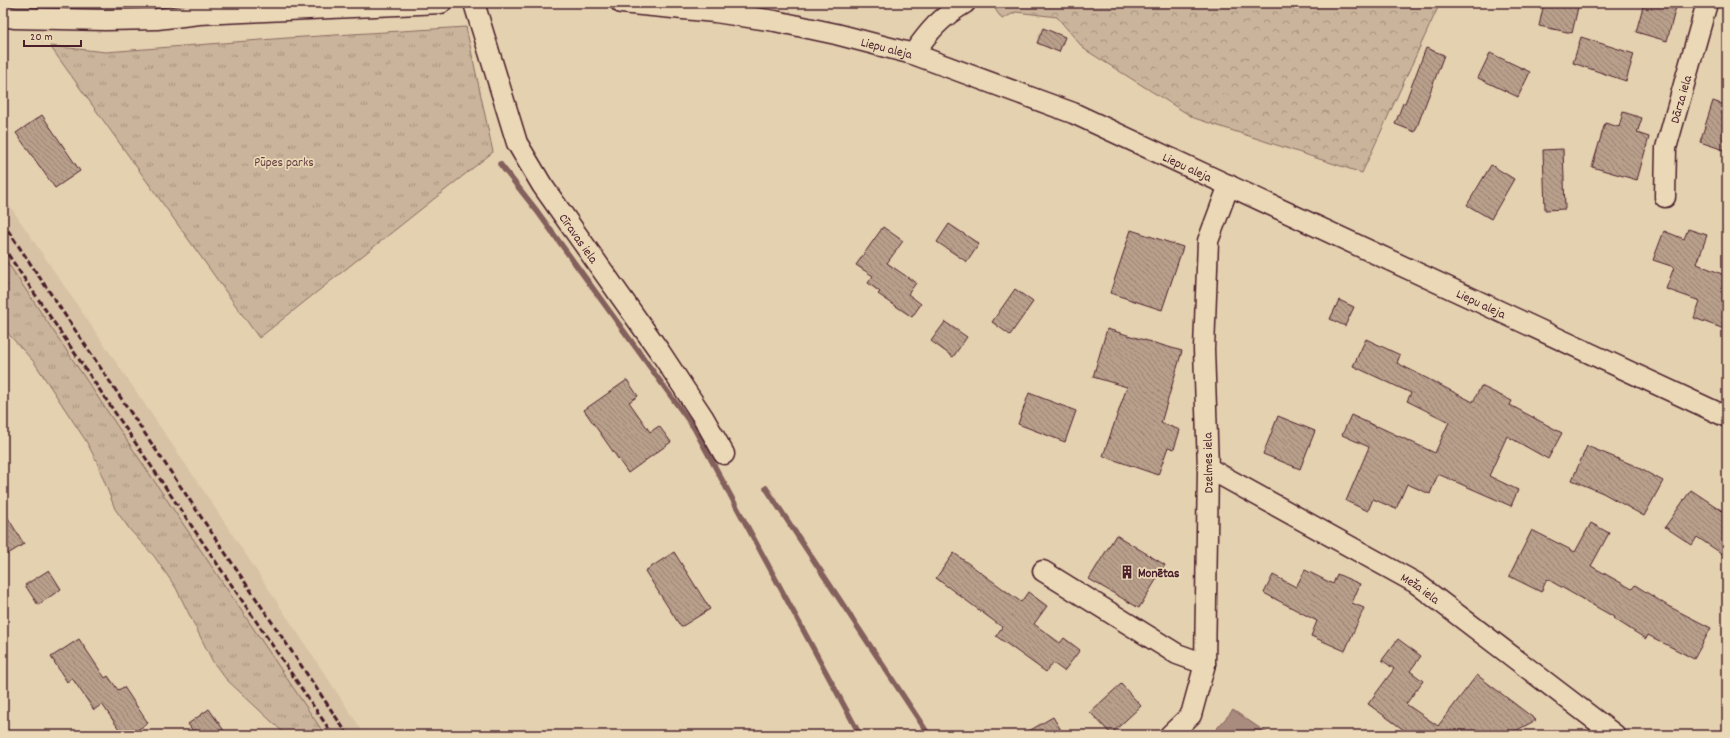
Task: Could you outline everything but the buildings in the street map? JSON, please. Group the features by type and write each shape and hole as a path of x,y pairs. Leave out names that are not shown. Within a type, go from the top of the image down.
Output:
{"street":[{"path":"3,16 14,18 105,20 157,19 198,9 441,3"},
{"name":"Cīravas iela","path":"474,3 517,143 542,185 703,416 724,454"},
{"name":"Liepu aleja","path":"621,3 715,12 775,21 836,34 913,54 1073,113 1727,417"},
{"path":"913,54 929,31 938,22 965,3"},
{"name":"Dārza iela","path":"1665,198 1666,148 1707,3"},
{"name":"Dzelmes iela","path":"1170,735 1191,715 1205,664 1208,468 1204,349 1208,241 1229,185"},
{"name":"Meža iela","path":"1208,468 1416,583 1615,735"},
{"path":"1043,571 1177,654 1205,664"}],"shaded area":[{"path":"3,196 203,490 365,735 325,735 253,629 3,256"},
{"path":"1233,710 1270,735 1211,735"}],"green space":[{"path":"1007,3 1440,3 1362,173 1194,118 1084,49 1057,17 1016,12 1002,19 995,9"},
{"name":"Pūpes parks","path":"466,27 493,152 259,338 50,46 106,52 287,38"},
{"path":"3,256 325,735 286,735 226,679 213,662 176,588 154,556 131,531 115,509 96,460 86,441 34,362 3,328"}],"waterway":[{"path":"500,164 537,211 694,428 860,735"},
{"path":"766,488 929,735"}],"railway":[{"path":"3,223 348,735"},
{"path":"3,247 333,735"}],"place":[{"name":"Monētas","path":"1127,572"}]}
